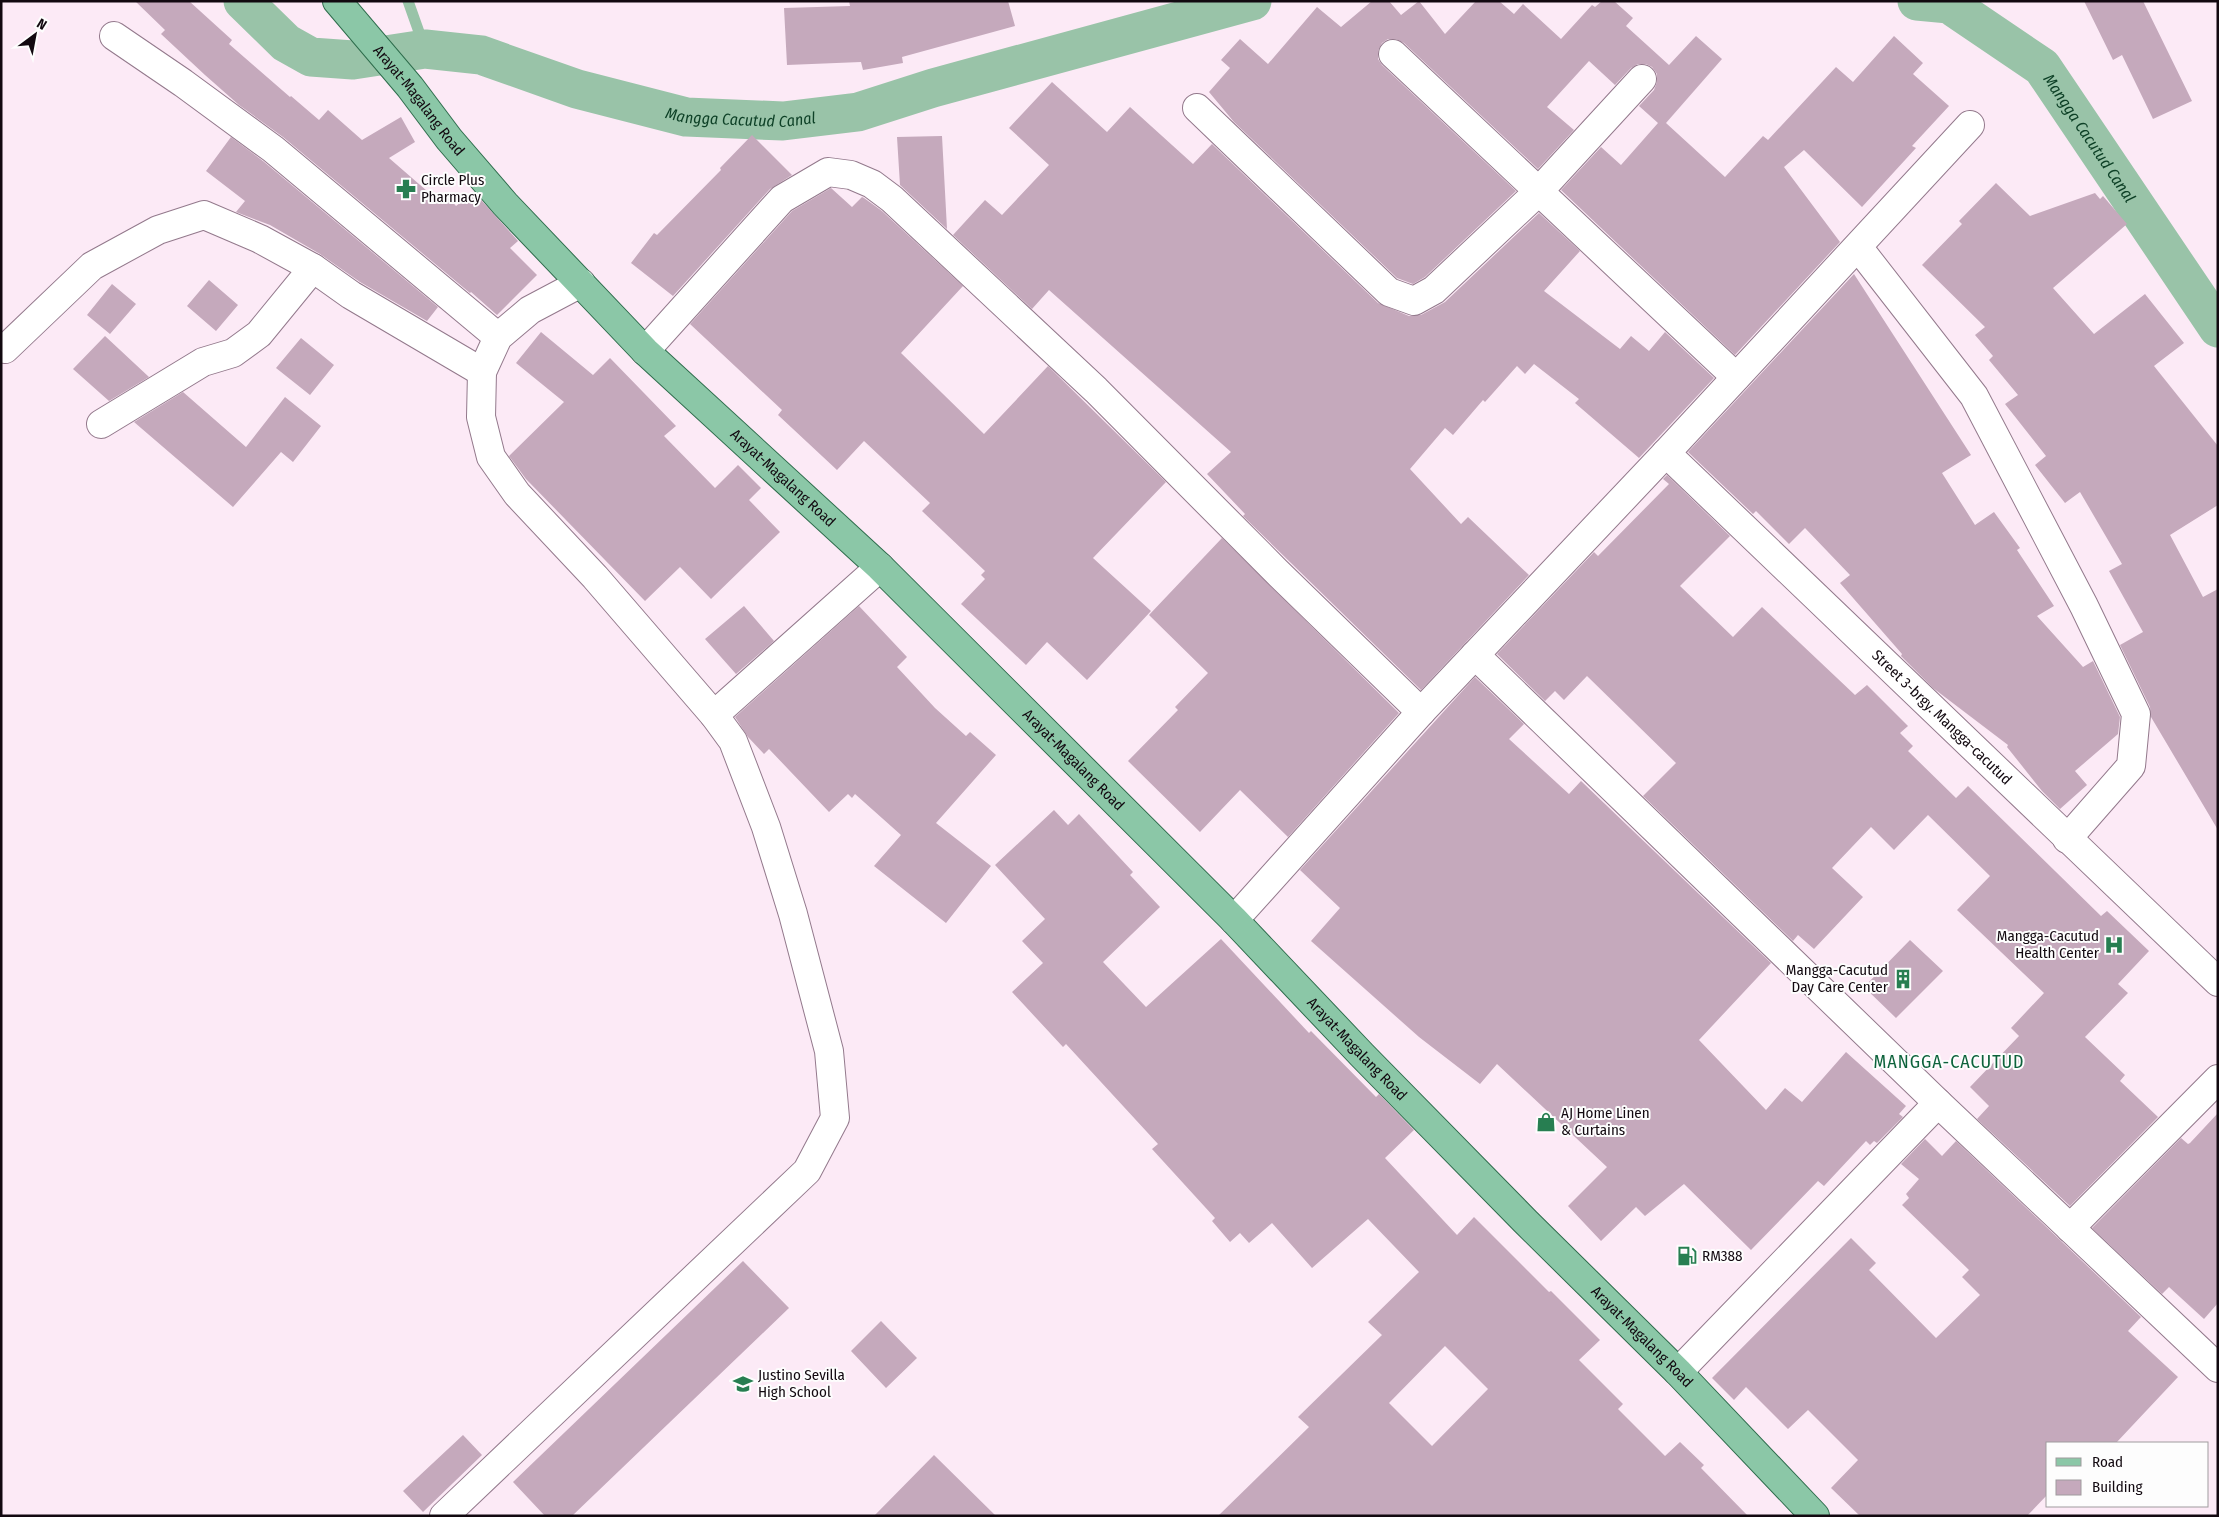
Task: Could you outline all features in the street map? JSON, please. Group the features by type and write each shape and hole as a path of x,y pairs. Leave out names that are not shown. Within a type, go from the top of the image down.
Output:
{"main road":[{"name":"Arayat-Magalang Road","path":"337,1 505,204 645,352 880,567 1234,920 1362,1055 1498,1194 1678,1372 1815,1516"}],"street":[{"path":"114,36 191,88 273,149 498,337"},
{"path":"1394,54 1736,377"},
{"path":"1197,108 1390,292 1414,301 1434,290 1539,191 1642,79"},
{"path":"1234,920 1421,712 1666,453 1970,125"},
{"path":"645,352 782,199 828,172 851,175 872,184 892,199 1096,390 1276,572 1421,712"},
{"path":"5,349 92,266 158,230 204,214 260,239 313,268 351,295 482,372"},
{"path":"1858,247 1974,396 2084,606 2136,714 2131,766 2067,839"},
{"path":"101,424 204,362 233,352 259,334 313,268"},
{"path":"444,1516 808,1171 835,1118 829,1051 793,914 766,827 733,741 714,714 595,578 517,494 491,457 480,417 482,372 498,337 530,310 581,283"},
{"name":"Street 3-brgy. Mangga-cacutud","path":"1666,453 2218,982"},
{"path":"714,714 880,567"},
{"path":"1475,655 1938,1103 2218,1368"},
{"path":"2070,1228 2218,1079"},
{"path":"1678,1372 1938,1103"}],"building":[{"path":"135,1 189,1 232,40 229,44 290,97 319,120 328,110 362,140 401,117 415,142 389,158 442,204 449,198 456,206 474,192 518,241 510,248 537,275 497,315 283,137 239,105 161,34 165,30"},
{"path":"849,1 1008,1 1015,26 902,57 903,63 863,70 861,62 787,65 784,8 850,6"},
{"path":"1372,1 1389,1 1401,15 1419,1 1445,34 1476,1 1499,1 1514,14 1523,4 1561,39 1592,5 1595,7 1602,1 1614,1 1633,18 1626,26 1669,65 1696,36 1722,59 1666,123 1725,177 1763,136 1768,140 1836,67 1853,82 1894,36 1923,63 1913,74 1949,106 1912,146 1916,148 1862,207 1804,150 1784,167 1840,242 1735,355 1561,190 1601,147 1621,165 1658,123 1639,106 1654,90 1657,82 1657,74 1652,67 1646,64 1638,64 1631,68 1615,85 1589,61 1547,107 1574,130 1538,169 1404,43 1396,39 1388,39 1382,43 1378,51 1378,59 1382,65 1516,191 1425,277 1413,284 1397,278 1234,122 1209,92 1230,68 1221,60 1240,39 1268,64 1317,7 1341,27"},
{"path":"2084,1 2143,1 2192,101 2153,119 2122,55 2113,60"},
{"path":"1052,82 1107,132 1130,107 1193,164 1212,144 1378,303 1409,316 1421,315 1445,302 1539,213 1580,251 1544,291 1620,349 1631,336 1649,351 1665,332 1714,378 1639,458 1575,403 1579,399 1534,364 1525,374 1517,366 1485,402 1483,400 1453,435 1445,428 1410,469 1461,524 1468,517 1529,575 1421,690 1243,516 1245,514 1207,474 1231,452 1049,290 1032,309 953,235 985,200 1002,215 1049,165 1009,128"},
{"path":"752,135 792,175 770,189 673,296 631,263 654,233 657,235 721,170 720,168"},
{"path":"942,136 947,229 900,185 897,137"},
{"path":"231,137 263,161 438,307 427,321 360,282 320,254 270,225 236,212 245,201 206,171"},
{"path":"1996,183 2030,216 2095,193 2100,199 2103,196 2127,224 2053,288 2094,334 2145,294 2184,343 2154,366 2218,446 2218,505 2170,535 2203,597 2218,589 2218,830 2151,717 2150,707 2120,645 2143,632 2109,571 2122,564 2080,492 2065,503 2035,465 2046,456 2005,404 2018,395 1989,360 1993,356 1975,335 1985,327 1922,265 1962,224 1959,221"},
{"path":"831,188 852,207 862,197 882,211 963,286 901,353 984,434 1048,366 1166,482 1093,558 1151,611 1087,680 1047,642 1026,665 961,604 985,579 981,575 985,571 922,511 930,503 864,441 837,470 778,415 782,410 690,324 792,211"},
{"path":"1854,274 1971,455 1942,473 1975,525 1994,512 2020,548 2017,550 2054,606 2037,616 2083,667 2093,661 2120,717 2118,734 2075,771 2087,785 2060,809 2042,791 2007,747 2008,745 1933,688 1901,656 1902,654 1840,583 1850,575 1805,528 1789,544 1756,511 1753,514 1688,452"},
{"path":"209,280 238,305 216,331 187,306"},
{"path":"112,284 136,304 110,334 87,315"},
{"path":"541,332 593,375 610,358 676,426 664,436 715,488 738,465 761,488 749,500 780,532 711,599 680,567 645,601 526,479 509,456 564,402 516,363"},
{"path":"105,336 149,377 109,401 73,369"},
{"path":"301,338 334,365 310,395 276,368"},
{"path":"183,392 246,447 285,397 321,426 293,462 281,452 233,507 134,422"},
{"path":"1667,475 1730,536 1680,586 1733,637 1762,607 1855,695 1867,685 1908,726 1900,733 1913,746 1908,751 1956,798 1968,786 2101,916 2107,911 2149,951 2118,984 2128,993 2085,1037 2125,1075 2120,1081 2158,1117 2070,1206 1977,1119 1989,1106 1970,1087 2019,1036 2011,1028 2044,993 1957,910 1990,876 1928,815 1894,850 1871,827 1832,868 1863,897 1814,949 1798,935 1793,941 1643,796 1676,763 1587,676 1564,700 1555,691 1545,701 1497,654 1594,552 1598,556 1669,484 1663,479"},
{"path":"1222,538 1399,713 1288,837 1240,790 1200,832 1128,761 1178,710 1175,707 1208,673 1149,615"},
{"path":"744,606 774,641 736,674 705,639"},
{"path":"859,606 907,657 897,667 935,708 966,736 970,732 996,755 936,823 991,866 946,923 874,866 901,835 855,794 852,798 848,794 829,812 769,749 764,754 748,737 735,717"},
{"path":"1475,677 1524,724 1509,739 1569,794 1581,781 1771,963 1699,1040 1766,1110 1785,1088 1802,1102 1846,1052 1906,1106 1899,1114 1903,1117 1877,1143 1874,1141 1870,1145 1866,1141 1824,1186 1818,1181 1751,1250 1684,1184 1645,1216 1636,1207 1601,1241 1568,1206 1607,1167 1497,1064 1480,1084 1419,1037 1311,941 1340,908 1300,870"},
{"path":"1054,810 1068,825 1079,814 1133,872 1130,875 1160,907 1103,962 1146,1007 1221,939 1309,1033 1311,1031 1376,1097 1379,1094 1414,1130 1385,1158 1457,1235 1474,1217 1549,1292 1551,1291 1600,1340 1579,1360 1623,1404 1618,1409 1665,1456 1680,1442 1704,1465 1701,1468 1748,1516 1218,1516 1309,1427 1298,1417 1382,1335 1368,1322 1419,1272 1368,1219 1312,1268 1272,1223 1249,1243 1240,1233 1230,1242 1212,1221 1215,1218 1152,1149 1158,1144 1066,1044 1063,1047 1012,992 1043,963 1022,941 1045,919 995,865","holes":["1445,1346 1488,1389 1432,1446 1389,1403"]},
{"name":"Mangga-Cacutud Day Care Center","path":"1910,940 1943,971 1896,1018 1864,987"},
{"path":"2218,1113 2218,1303 2204,1319 2169,1287 2162,1294 2092,1228 2181,1138 2188,1144 2190,1143"},
{"path":"1925,1139 1942,1156 1956,1141 2141,1317 2128,1331 2178,1377 2117,1442 2046,1442 2046,1496 2027,1516 1860,1516 1831,1488 1858,1460 1808,1410 1788,1429 1746,1387 1734,1400 1712,1378 1851,1238 1876,1263 1869,1270 1936,1338 1980,1295 1962,1277 1969,1270 1902,1205 1909,1198 1906,1194 1919,1179 1901,1164"},
{"path":"743,1261 789,1308 572,1516 545,1516 513,1482"},
{"path":"881,1321 917,1358 886,1388 851,1351"},
{"path":"463,1435 482,1455 423,1512 403,1491"},
{"path":"934,1455 996,1516 874,1516"}],"waterway":[{"name":"Mangga Cacutud Canal","path":"243,1 286,43 311,57 353,60 425,49 481,55 577,89 686,117 783,121 858,112 933,88 1252,1"},
{"path":"408,1 425,49"},
{"name":"Mangga Cacutud Canal","path":"1917,1 1949,4 2042,67 2218,328"}],"place":[{"name":"Circle Plus Pharmacy","path":"406,189"},
{"name":"Mangga-Cacutud Health Center","path":"2114,945"},
{"name":"Mangga-Cacutud Day Care Center","path":"1903,979"},
{"name":"AJ Home Linen & Curtains","path":"1546,1122"},
{"name":"RM388","path":"1687,1256"},
{"name":"Justino Sevilla High School","path":"743,1384"}],"district":[{"name":"MANGGA-CACUTUD","path":"1949,1062"}]}
